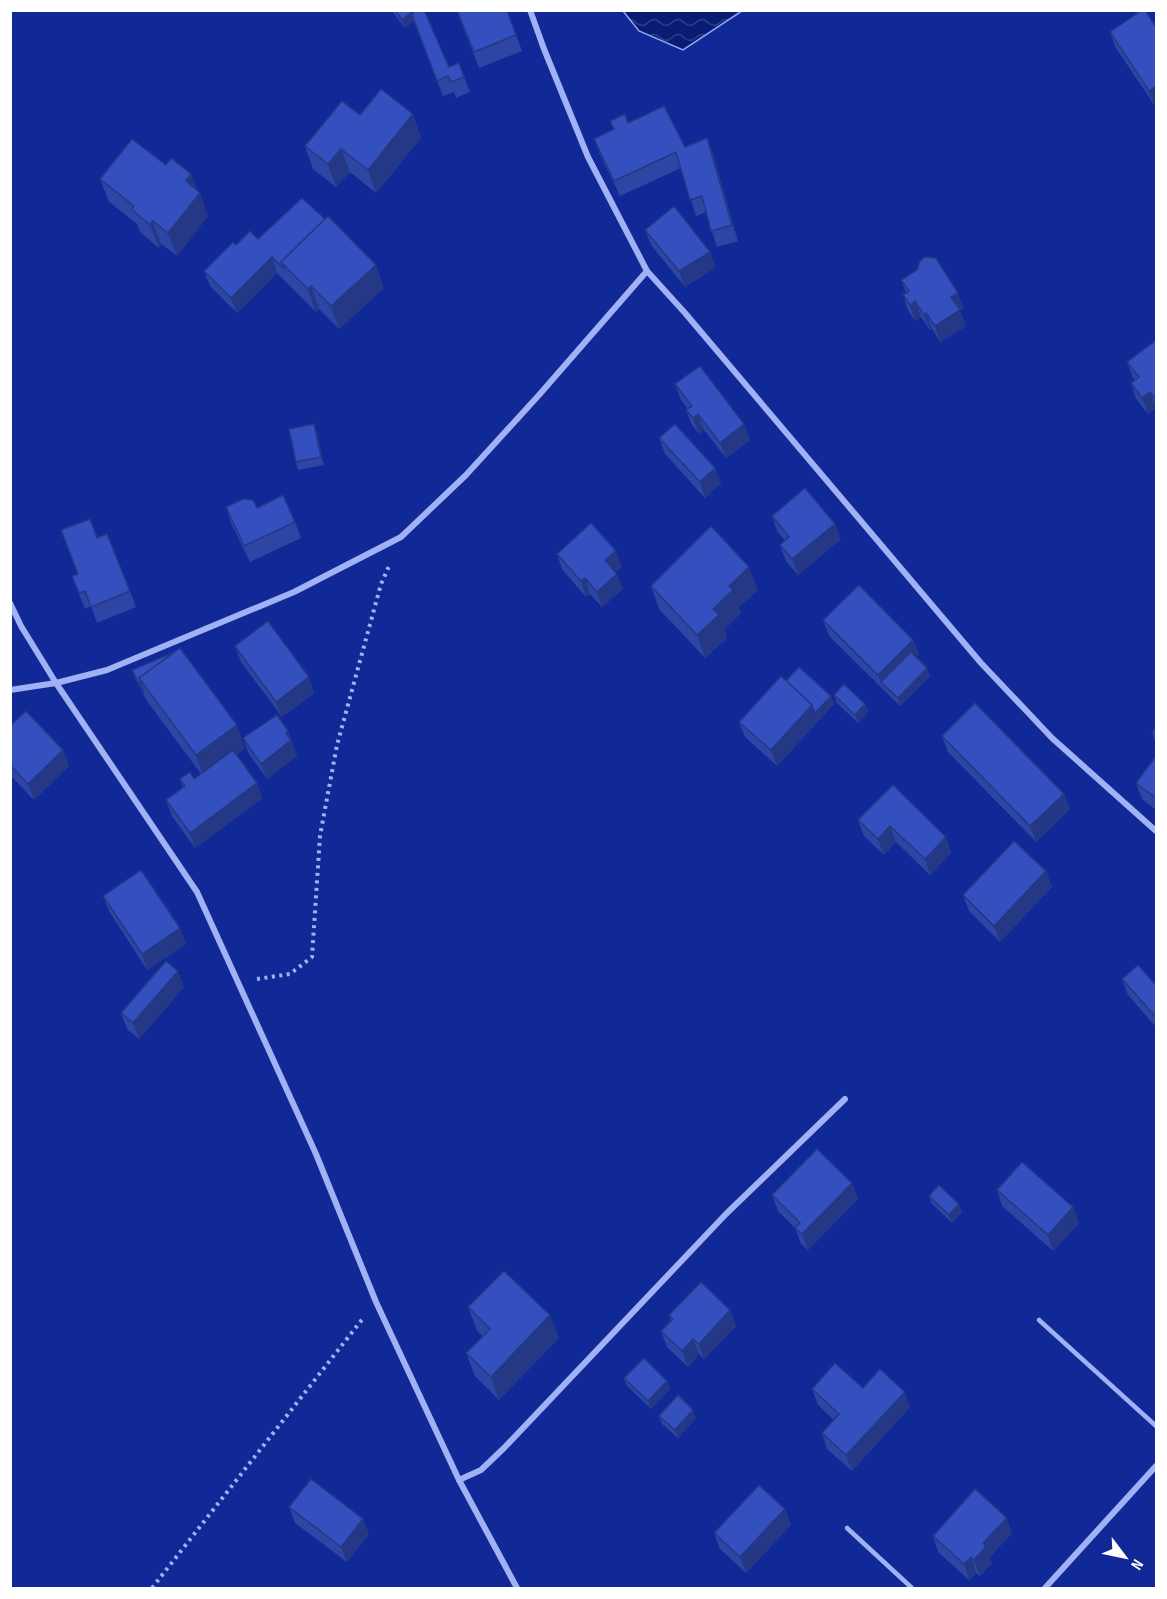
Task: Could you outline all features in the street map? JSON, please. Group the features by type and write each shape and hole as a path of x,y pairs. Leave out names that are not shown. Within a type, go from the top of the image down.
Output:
{"street":[{"path":"530,10 588,156 647,271 981,663 1052,738 1156,831"},
{"path":"10,690 56,684 107,670 294,592 401,537 466,474 547,386 647,271"},
{"path":"10,603 56,684 197,892 316,1154 376,1302 459,1480 517,1588"},
{"path":"459,1480 481,1470 726,1214 845,1099"},
{"path":"1045,1588 1156,1466"}],"lane":[{"path":"1039,1320 1156,1426"},
{"path":"847,1528 912,1588"}],"path":[{"path":"238,983 290,974 312,957 320,836 337,745 381,584 401,537"},
{"path":"152,1588 376,1302"}],"water":[{"path":"623,11 742,11 683,50 639,31"}],"building":[{"path":"395,10 414,10 402,20"},
{"path":"415,10 424,10 449,67 459,63 464,77 451,82 448,76 437,81 412,15"},
{"path":"457,10 507,10 516,35 474,52"},
{"path":"1145,10 1156,27 1156,86 1149,91 1110,32"},
{"path":"381,89 413,114 368,170 341,149 328,164 305,146 342,101 360,115"},
{"path":"664,106 685,147 707,138 732,225 711,231 702,196 690,200 676,152 614,181 594,139 614,129 610,121 625,114 628,123"},
{"path":"132,139 166,165 171,158 191,174 186,181 200,193 168,233 153,221 150,225 131,209 134,206 100,179"},
{"path":"302,198 325,219 281,262 284,269 272,257 231,298 204,271 233,242 236,245 250,231 258,239"},
{"path":"674,206 710,252 679,271 645,230"},
{"path":"328,216 376,265 331,306 311,286 308,289 281,262"},
{"path":"925,257 936,258 958,293 951,297 960,310 935,326 915,301 910,305 903,295 909,291 901,280 917,270 920,261"},
{"path":"1155,341 1156,395 1154,397 1150,392 1142,398 1131,383 1139,377 1127,362"},
{"path":"700,366 744,424 720,443 698,414 693,418 686,410 692,406 675,384"},
{"path":"314,424 321,457 296,462 289,429"},
{"path":"675,424 715,468 700,482 659,438"},
{"path":"805,488 835,524 792,559 780,545 789,537 772,516"},
{"path":"283,495 295,522 244,546 226,507 243,499 253,500 257,508"},
{"path":"90,519 97,538 107,534 130,591 91,607 85,591 79,593 72,576 78,574 61,530"},
{"path":"591,523 616,551 605,560 617,574 597,592 585,578 581,581 557,554"},
{"path":"711,526 749,567 729,586 733,590 713,609 719,615 697,635 651,586"},
{"path":"859,585 913,640 878,675 823,620"},
{"path":"268,621 309,677 276,702 235,646"},
{"path":"180,648 237,725 196,755 139,678"},
{"path":"174,652 139,678 144,693 132,670"},
{"path":"911,652 927,668 898,698 881,682"},
{"path":"799,667 831,696 815,713 812,705 786,681"},
{"path":"781,676 812,705 771,750 739,722"},
{"path":"844,684 865,704 855,715 834,695"},
{"path":"975,703 1064,794 1030,826 942,736"},
{"path":"26,711 63,750 28,784 10,765 10,726"},
{"path":"277,715 291,740 261,764 243,738"},
{"path":"233,750 257,783 190,833 166,800 185,786 180,779 190,772 194,779"},
{"path":"1156,756 1156,798 1136,783"},
{"path":"893,785 946,837 925,859 890,826 878,839 858,820"},
{"path":"1014,841 1046,871 994,926 963,895"},
{"path":"141,870 180,928 142,954 103,896"},
{"path":"166,961 178,971 133,1023 121,1013"},
{"path":"1138,965 1156,985 1156,1017 1122,979"},
{"path":"817,1149 852,1183 802,1234 795,1228 800,1223 772,1195"},
{"path":"1022,1162 1073,1207 1048,1235 997,1190"},
{"path":"939,1185 959,1204 949,1215 929,1196"},
{"path":"504,1271 550,1315 491,1377 466,1353 490,1329 468,1307"},
{"path":"701,1282 730,1310 699,1344 693,1339 682,1351 661,1331 673,1319 669,1315"},
{"path":"644,1358 667,1381 648,1401 624,1378"},
{"path":"835,1363 863,1388 880,1369 905,1392 846,1455 822,1433 839,1414 812,1389"},
{"path":"678,1395 693,1410 675,1430 659,1416"},
{"path":"311,1479 363,1519 341,1547 289,1507"},
{"path":"759,1485 785,1509 740,1557 714,1533"},
{"path":"975,1489 1007,1518 983,1543 986,1547 974,1560 971,1557 964,1564 933,1536"}]}
